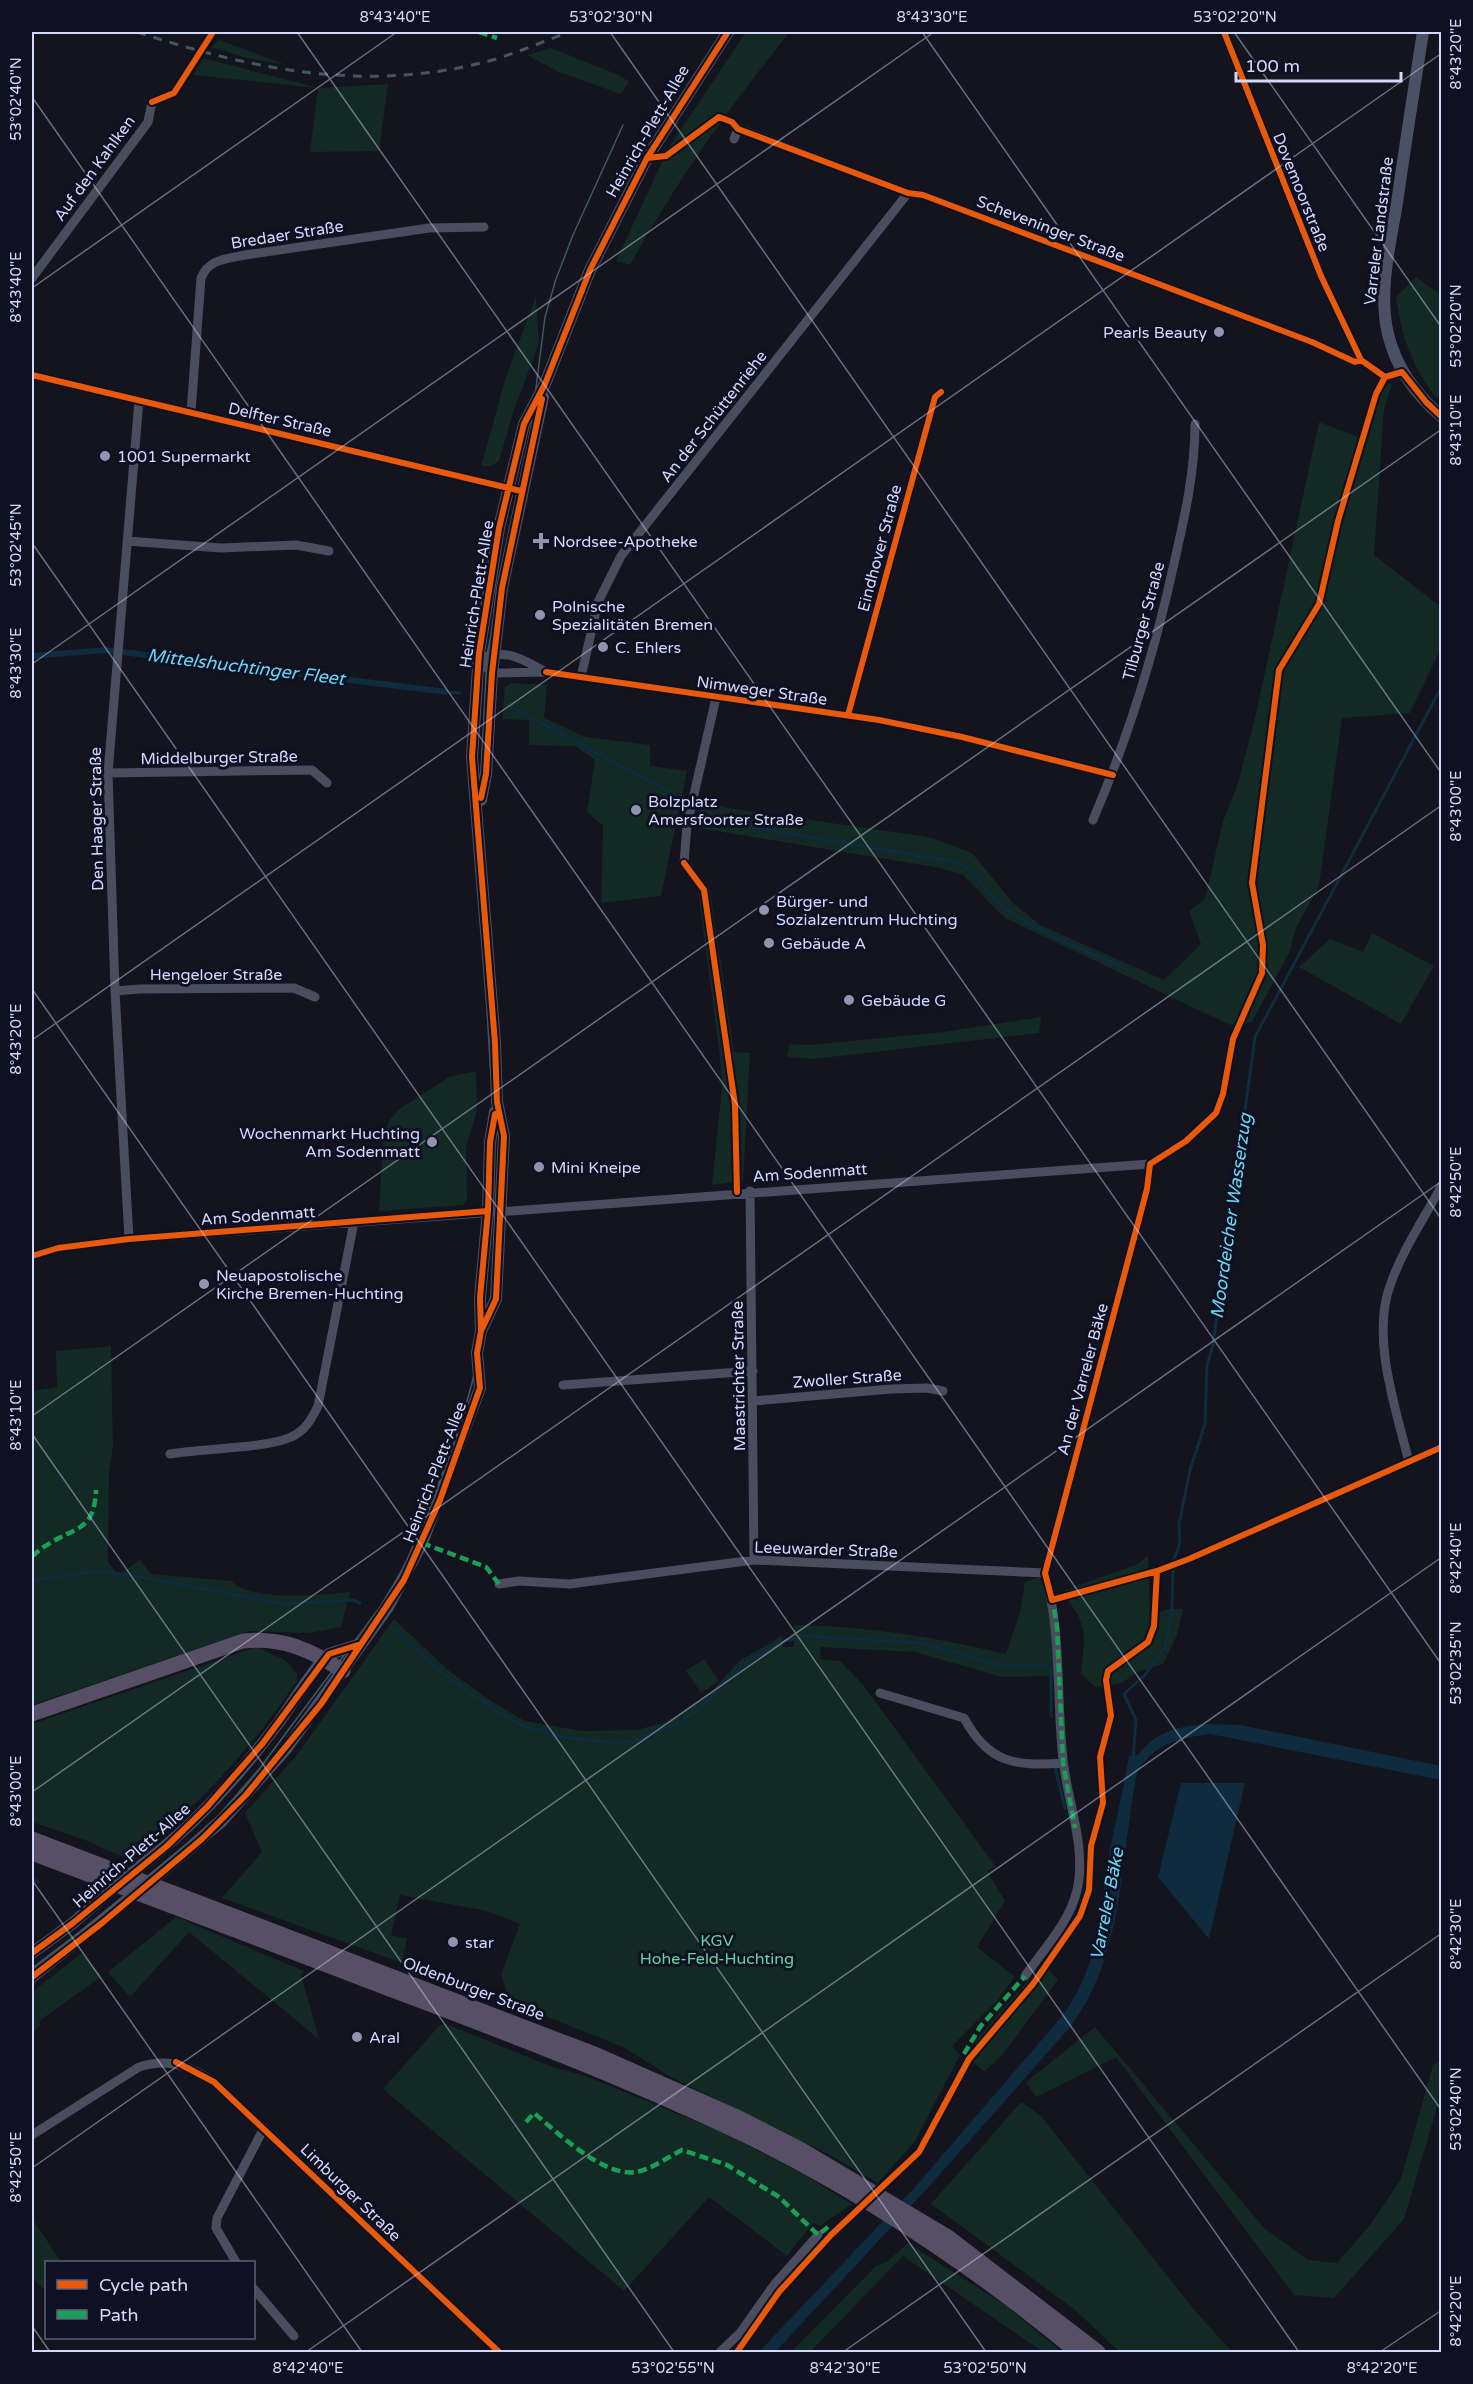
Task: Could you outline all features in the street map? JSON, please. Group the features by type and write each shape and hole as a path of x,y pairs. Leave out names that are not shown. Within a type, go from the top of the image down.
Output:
{"highway":[{"path":"32,1714 243,1641 283,1641 324,1659 343,1671"},
{"name":"Oldenburger Straße","path":"32,1839 632,2069 735,2115 918,2227"},
{"name":"Oldenburger Straße","path":"32,1853 590,2065 757,2141 865,2194"},
{"path":"918,2227 1077,2352"},
{"path":"918,2227 975,2256 1098,2352"}],"main road":[{"name":"Heinrich-Plett-Allee","path":"478,815 486,774 494,652 524,424 545,384 570,316 613,223 664,131 728,32"},
{"name":"Varreler Landstraße","path":"1423,32 1388,255 1384,315 1394,357 1402,372 1426,402 1442,417"},
{"name":"Heinrich-Plett-Allee","path":"481,1331 496,1299 504,1136 497,1102 478,815 472,758 478,658 495,551 515,489"},
{"name":"Heinrich-Plett-Allee","path":"32,1977 202,1839 246,1795 286,1749 343,1671 404,1580 440,1500 480,1388 477,1353 481,1331 480,1298 488,1211 490,1142 497,1102"},
{"name":"Heinrich-Plett-Allee","path":"32,1953 73,1923 168,1845 225,1788 263,1743 328,1654 361,1644"}],"street":[{"name":"Dovemoorstraße","path":"1224,32 1321,276 1361,360"},
{"name":"Auf den Kahlken","path":"32,278 148,122 152,102"},
{"name":"Scheveninger Straße","path":"734,139 738,129 908,193 924,195 1312,342 1355,362 1361,360"},
{"name":"An der Schüttenriehe","path":"581,677 598,602 621,556 908,193"},
{"name":"Bredaer Straße","path":"191,412 201,278 206,268 219,260 245,255 407,231 484,227"},
{"name":"Delfter Straße","path":"32,375 515,489"},
{"name":"Eindhover Straße","path":"848,715 935,397 941,392"},
{"name":"Den Haager Straße","path":"129,1239 115,992 108,772 139,400"},
{"name":"Tilburger Straße","path":"1094,820 1113,775 1153,655 1195,462 1195,424"},
{"path":"127,541 221,548 296,545 329,551"},
{"name":"Nimweger Straße","path":"494,652 522,659 546,672"},
{"path":"492,673 478,658 494,652"},
{"name":"Nimweger Straße","path":"492,673 546,672 848,715 962,737 1113,775"},
{"path":"684,863 687,825 716,698"},
{"name":"Middelburger Straße","path":"108,772 312,770 327,783"},
{"name":"Hengeloer Straße","path":"115,992 140,989 294,988 315,997"},
{"name":"Am Sodenmatt","path":"32,1256 58,1248 129,1239 750,1191 1150,1164 1186,1141 1216,1113"},
{"name":"An der Varreler Bäke","path":"1025,1976 1072,1906 1078,1889 1078,1846 1063,1763 1057,1627 1046,1573 1147,1189 1150,1164"},
{"path":"1442,1185 1390,1283 1384,1329 1388,1375 1409,1462 1442,1447"},
{"name":"Maastrichter Straße","path":"750,1191 754,1560"},
{"path":"170,1454 274,1442 293,1436 311,1420 318,1406 354,1222"},
{"path":"563,1385 753,1371"},
{"name":"Zwoller Straße","path":"754,1401 891,1389 927,1388 942,1391"},
{"name":"Leeuwarder Straße","path":"499,1584 519,1581 570,1584 754,1560 1046,1573"},
{"path":"880,1693 964,1718 975,1737 995,1755 1008,1761 1032,1765 1063,1763"},
{"name":"Limburger Straße","path":"32,2135 139,2067 157,2062 176,2062 214,2082 499,2352"},
{"path":"235,2261 216,2228 217,2218 264,2128"},
{"path":"720,2352 740,2333 774,2285 818,2235"},
{"path":"255,2290 294,2336"}],"green space":[{"path":"746,32 790,32 705,145 666,204 630,265 616,261 669,147"},
{"path":"219,40 286,65 247,58 211,47"},
{"path":"551,48 621,76 629,82 621,94 559,72 527,55"},
{"path":"203,58 318,88 193,75"},
{"path":"388,84 379,151 310,152 318,88"},
{"path":"1416,277 1441,295 1442,391 1437,399 1409,351 1398,312 1396,297"},
{"path":"536,296 539,343 513,413 499,461 491,466 481,466 506,377"},
{"path":"1377,382 1392,384 1384,409 1374,555 1441,607 1441,648 1410,713 1342,718 1319,886 1296,928 1290,951 1252,1022 1230,1025 1005,918 963,875 941,868 698,828 703,801 728,808 929,837 972,853 1013,903 1040,925 1164,980 1201,944 1189,911 1205,899 1223,821 1237,787 1256,714 1319,422 1360,438"},
{"path":"513,683 547,685 544,718 586,737 650,745 650,766 687,771 661,896 601,903 603,826 587,812 595,760 575,746 529,745 529,720 502,719 505,686"},
{"path":"710,890 734,1052 750,1053 743,1181 712,1185 722,1087 698,891"},
{"path":"1372,933 1434,966 1401,1024 1299,967 1330,939 1363,952"},
{"path":"1041,1017 1039,1033 813,1059 787,1057 789,1044 810,1045 943,1032"},
{"path":"476,1071 477,1110 466,1148 467,1199 463,1205 379,1211 383,1143 389,1121 398,1110 449,1077"},
{"path":"111,1346 113,1447 109,1471 108,1562 118,1575 140,1560 151,1574 231,1581 241,1588 254,1592 288,1596 350,1592 341,1627 309,1633 249,1631 32,1705 32,1391 57,1387 56,1351"},
{"path":"1148,1555 1150,1615 1169,1609 1183,1609 1177,1635 1163,1664 1137,1672 1122,1683 1095,1687 1081,1674 1084,1649 1083,1630 1076,1613 1061,1592 1138,1564"},
{"name":"KGV Hohe-Feld-Huchting","path":"1039,1577 1046,1592 1057,1676 1002,1677 915,1652 820,1647 821,1659 840,1661 864,1686 996,1867 987,1871 1005,1901 977,1947 1015,1977 997,2001 952,2046 960,2055 915,2141 878,2183 830,2155 673,2078 623,2047 510,2002 501,1974 520,1924 487,1911 400,1895 391,1935 407,1939 402,1963 222,1898 262,1852 245,1813 296,1756 394,1619 448,1670 491,1701 525,1721 582,1731 637,1730 666,1722 712,1691 739,1661 782,1636 783,1647 794,1647 794,1625 901,1634 953,1642 1006,1654 1020,1613 1025,1582"},
{"path":"257,1647 285,1660 297,1673 297,1681 260,1732 221,1777 200,1799 130,1860 85,1840 32,1822 32,1724"},
{"path":"704,1659 719,1681 701,1693 686,1671"},
{"path":"176,1917 304,1971 301,1975 319,2039 189,1932 130,1997 108,1972"},
{"path":"82,1953 102,1976 39,2021 41,2026 32,2032 32,1992"},
{"path":"1048,1969 1058,1980 1004,2053 984,2072 972,2061 978,2038 1029,1979"},
{"path":"446,2024 553,2067 586,2076 717,2130 803,2174 852,2204 820,2226 813,2223 787,2256 709,2197 624,2291 383,2089 440,2025"},
{"path":"1095,2027 1264,2228 1308,2260 1337,2263 1370,2225 1401,2179 1433,2065 1441,2060 1441,2094 1404,2219 1334,2298 1294,2295 1116,2057 1036,2097 1026,2082"},
{"path":"1021,2102 1041,2116 1192,2307 1232,2352 1120,2352 1075,2310 931,2204"},
{"path":"32,2218 60,2261 45,2261 45,2291 32,2277"},
{"path":"908,2243 1005,2305 1062,2352 1043,2352 903,2256 810,2352 791,2352 876,2266 888,2261"}],"water":[{"path":"106,647 448,689 447,695 105,653 32,659 32,653"},
{"name":"Varreler Bäke","path":"1208,1724 1240,1725 1441,1766 1441,1780 1210,1734 1178,1740 1151,1755 1137,1773 1118,1904 1102,1968 1089,1998 1071,2026 925,2191 775,2352 759,2352 916,2186 1063,2015 1075,1997 1095,1944 1109,1854 1129,1756 1138,1755 1152,1740 1169,1731"},
{"path":"1181,1783 1245,1783 1209,1939 1158,1877"}],"waterway":[{"name":"Moordeicher Wasserzug","path":"1133,1759 1136,1720 1124,1694 1145,1675 1165,1647 1172,1608 1173,1562 1180,1543 1179,1524 1190,1470 1205,1424 1207,1365 1213,1345 1255,1037 1442,686"},
{"name":"Mittelshuchtinger Fleet","path":"445,692 460,693"},
{"name":"Mittelshuchtinger Fleet","path":"511,707 681,798 715,821 957,862 971,871 1003,907 1018,917 1049,934 1131,971"},
{"path":"32,1580 99,1571 284,1604 353,1600 360,1603"},
{"path":"390,1626 451,1680 516,1723 561,1737 614,1743 636,1741 681,1722 702,1706 746,1662 781,1642 805,1636 919,1643 1000,1665 1047,1666 1051,1671 1051,1716"},
{"path":"1055,1767 1065,1808"},
{"path":"32,1879 38,1882"}],"tram line":[{"path":"32,1968 81,1931 184,1846 219,1815 260,1768 380,1607 403,1569 451,1458 472,1383 491,1300 499,1216 499,1045 480,802 487,655 530,435 545,317 556,279 573,235 623,125"},
{"path":"486,993 491,1077"}],"railway":[{"path":"137,32 226,58 271,67 360,76 404,75 450,69 496,59 569,32"}],"marked path":[{"path":"479,32 497,38"},
{"path":"32,1556 87,1521 95,1504 96,1490"},
{"path":"422,1543 486,1567 499,1584"},
{"path":"1052,1596 1057,1627 1063,1763 1075,1828"},
{"path":"964,2054 980,2027 1025,1976"},
{"path":"526,2122 534,2113 582,2152 610,2168 623,2172 647,2169 682,2150 727,2165 779,2197 818,2235 828,2227"}],"cycle path":[{"path":"152,102 174,93 213,32"},
{"path":"481,1331 496,1299 504,1136 497,1102 495,1043 472,757 479,653 499,528 524,424 545,384 590,270 647,158 728,32"},
{"path":"1224,32 1321,276 1361,360"},
{"path":"647,158 666,156 719,117 732,122 738,129 908,193 923,195 1312,342 1355,362 1361,360"},
{"path":"1361,360 1385,377 1402,372 1426,402 1442,417"},
{"path":"32,375 521,491"},
{"path":"1385,377 1376,394 1338,521 1319,604 1279,670 1252,883 1263,945 1262,973 1233,1039 1223,1094 1216,1113 1186,1141 1150,1164 1147,1189 1045,1573 1052,1600 1157,1571 1189,1559 1442,1447"},
{"path":"848,715 935,397 941,392"},
{"path":"481,798 486,774 492,673 502,588 542,399"},
{"path":"546,672 879,720 962,737 1113,775"},
{"path":"684,863 704,890 735,1105 737,1192"},
{"path":"32,1977 102,1923 202,1839 246,1795 321,1704 404,1580 440,1500 480,1388 477,1353 481,1331 480,1298 488,1211 490,1142 495,1114"},
{"path":"32,1256 58,1248 129,1239 488,1211"},
{"path":"737,2352 779,2292 831,2235 919,2152 969,2059 1033,1984 1080,1916 1089,1890 1091,1846 1103,1803 1100,1757 1111,1716 1106,1680 1108,1671 1148,1642 1154,1626 1157,1571"},
{"path":"32,1953 73,1923 167,1846 207,1807 263,1743 329,1654 361,1644"},
{"path":"176,2062 214,2082 499,2352"}],"place":[{"name":"Pearls Beauty","path":"1219,332"},
{"name":"1001 Supermarkt","path":"105,456"},
{"name":"Nordsee-Apotheke","path":"541,541"},
{"name":"Polnische Spezialitäten Bremen","path":"540,615"},
{"name":"C. Ehlers","path":"603,647"},
{"name":"Bolzplatz Amersfoorter Straße","path":"636,810"},
{"name":"Bürger- und Sozialzentrum Huchting","path":"764,910"},
{"name":"Gebäude A","path":"769,943"},
{"name":"Gebäude G","path":"849,1000"},
{"name":"Wochenmarkt Huchting Am Sodenmatt","path":"432,1142"},
{"name":"Mini Kneipe","path":"539,1167"},
{"name":"Neuapostolische Kirche Bremen-Huchting","path":"204,1284"},
{"name":"star","path":"453,1942"},
{"name":"Aral","path":"357,2037"}]}
